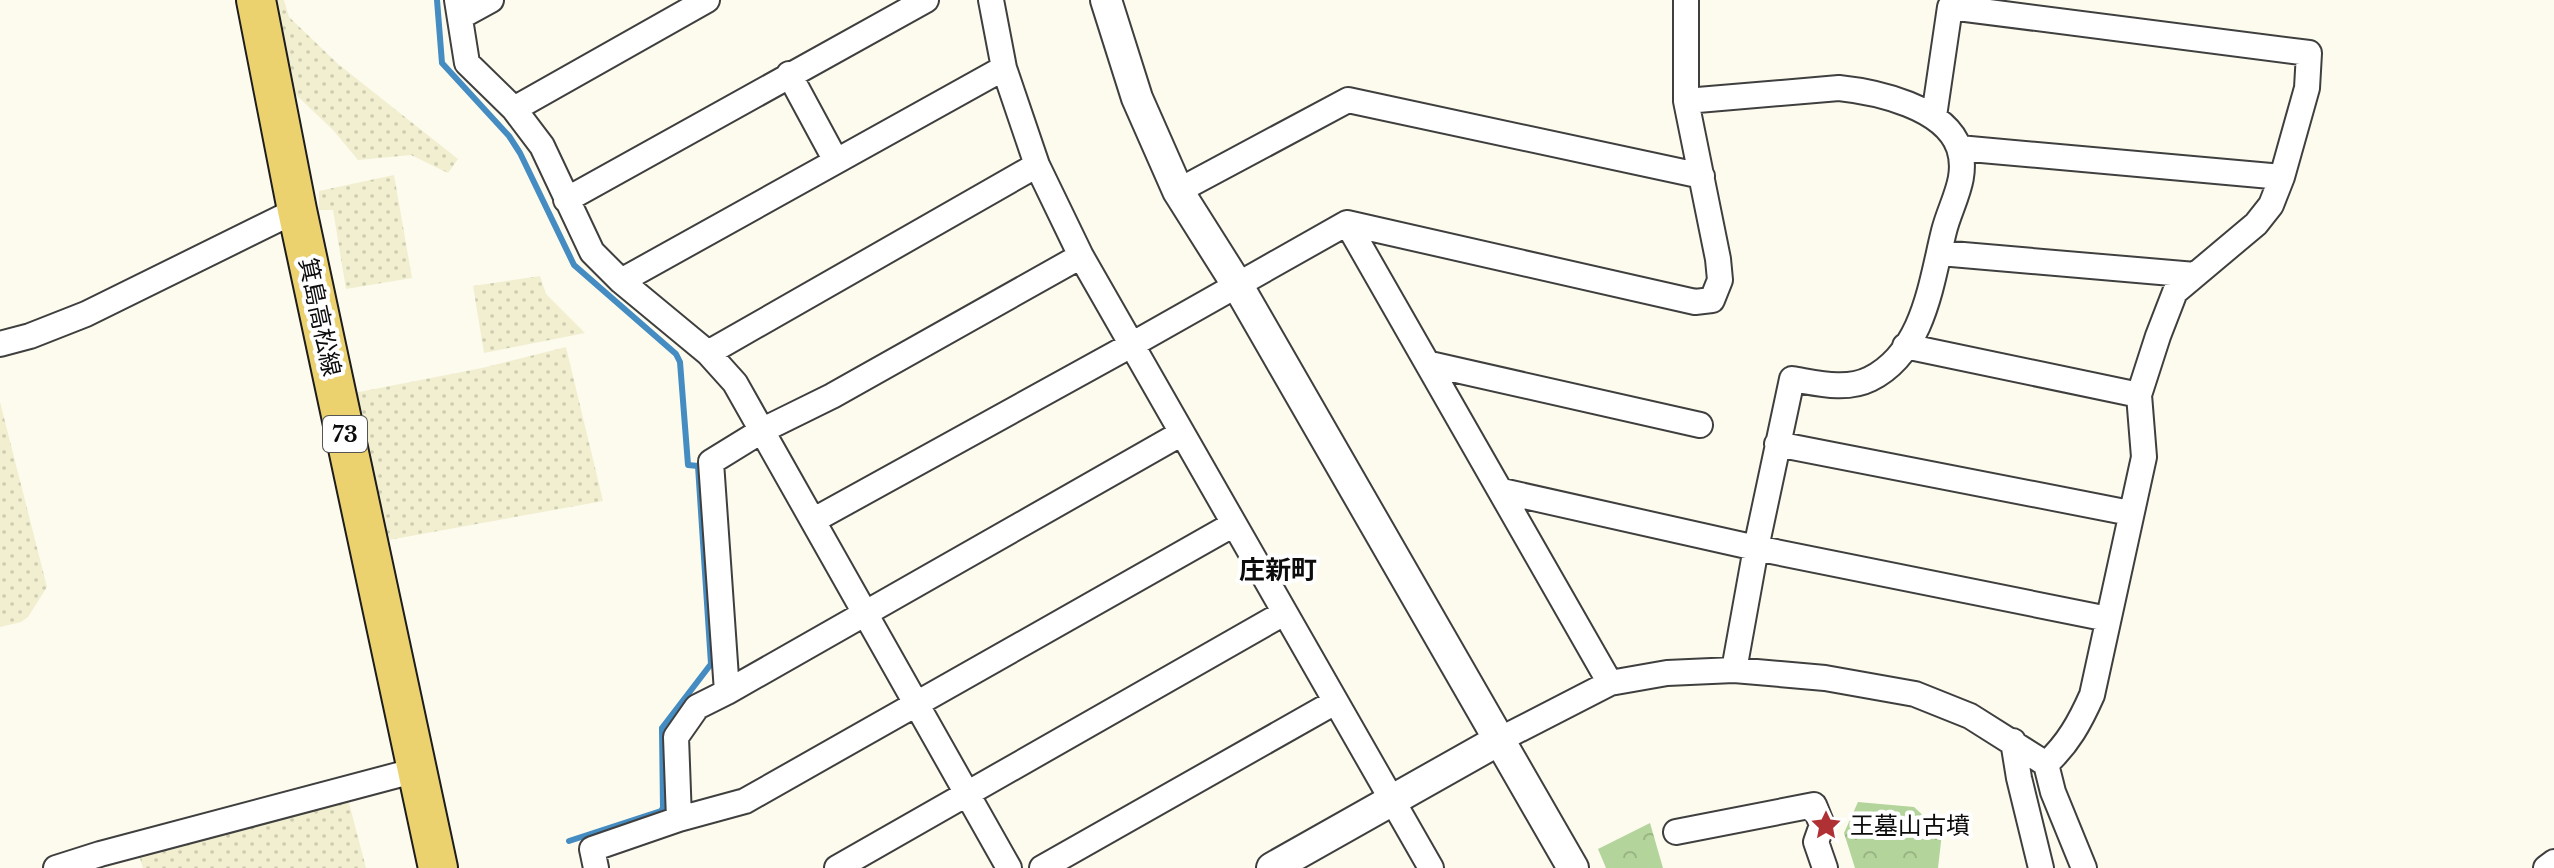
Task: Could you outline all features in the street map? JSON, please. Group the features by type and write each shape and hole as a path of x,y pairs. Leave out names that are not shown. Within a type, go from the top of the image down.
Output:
{"main road":[{"name":"箕島高松線","path":"256,0 297,210 438,868"}],"street":[{"path":"491,0 459,9 467,63 514,109 542,146 592,252 621,281 708,353 735,383 1009,868"},
{"path":"514,109 707,0"},
{"path":"566,200 926,0"},
{"path":"991,0 1004,68 1037,165 1081,256 1431,868"},
{"path":"1106,0 1137,98 1178,191 1238,286 1573,868"},
{"path":"814,520 1347,223 1695,302 1712,300 1720,280 1711,215 1686,101 1686,0"},
{"path":"1934,116 1950,7 2309,53 2307,88 2271,205 2256,224 2175,292 2158,336 2139,395 2144,457 2092,695 2079,723 2061,750 2046,764"},
{"path":"621,281 1004,68"},
{"path":"789,74 836,161"},
{"path":"1686,101 1839,88 1889,98 1934,116 1959,148 1960,187 1944,230 1921,319 1892,365 1868,380 1846,385 1792,379 1734,670"},
{"path":"1178,191 1348,100 1702,176"},
{"path":"1959,148 2282,177"},
{"path":"708,353 1037,165"},
{"path":"0,344 86,314 297,210"},
{"path":"1347,223 1610,683"},
{"path":"1940,253 2195,275"},
{"path":"727,692 711,462 763,430 832,396 1081,256"},
{"path":"1905,346 2139,395"},
{"path":"1430,364 1700,425"},
{"path":"679,819 676,737 697,707 1182,433"},
{"path":"1777,444 2130,513"},
{"path":"1502,491 1756,548 2108,619"},
{"path":"596,868 592,849 679,819 745,801 1234,524"},
{"path":"837,868 1284,613"},
{"path":"1272,868 1499,740 1610,683 1667,673 1734,670 1825,678 1915,694 1970,716 2046,764 2053,792 2084,868"},
{"path":"1042,868 1335,702"},
{"path":"2013,741 2041,868"},
{"path":"56,868 417,770"},
{"path":"1676,832 1814,805 1822,825 1816,842 1825,868"},
{"path":"2546,868 2554,862"}],"shaded area":[{"path":"274,0 284,0 289,17 338,64 458,159 448,173 411,155 358,160 334,131 291,90"},
{"path":"394,175 412,278 346,289 333,210 319,210 319,191"},
{"path":"540,276 546,294 585,333 484,353 473,286"},
{"path":"566,347 603,501 383,541 354,393 482,368"},
{"path":"0,402 47,587 28,617 0,627"},
{"path":"348,799 366,868 143,868 138,852"}],"green space":[{"path":"1858,802 1914,807 1942,833 1938,868 1855,868 1844,833"},
{"path":"1650,823 1663,868 1606,868 1598,849"}],"waterway":[{"path":"437,0 442,63 509,136 574,265 676,354 680,362 688,465 698,466 711,664 662,728 663,808 569,841"}],"place":[{"name":"王墓山古墳","path":"1826,825"}],"district":[{"name":"庄新町","path":"1278,570"}]}
